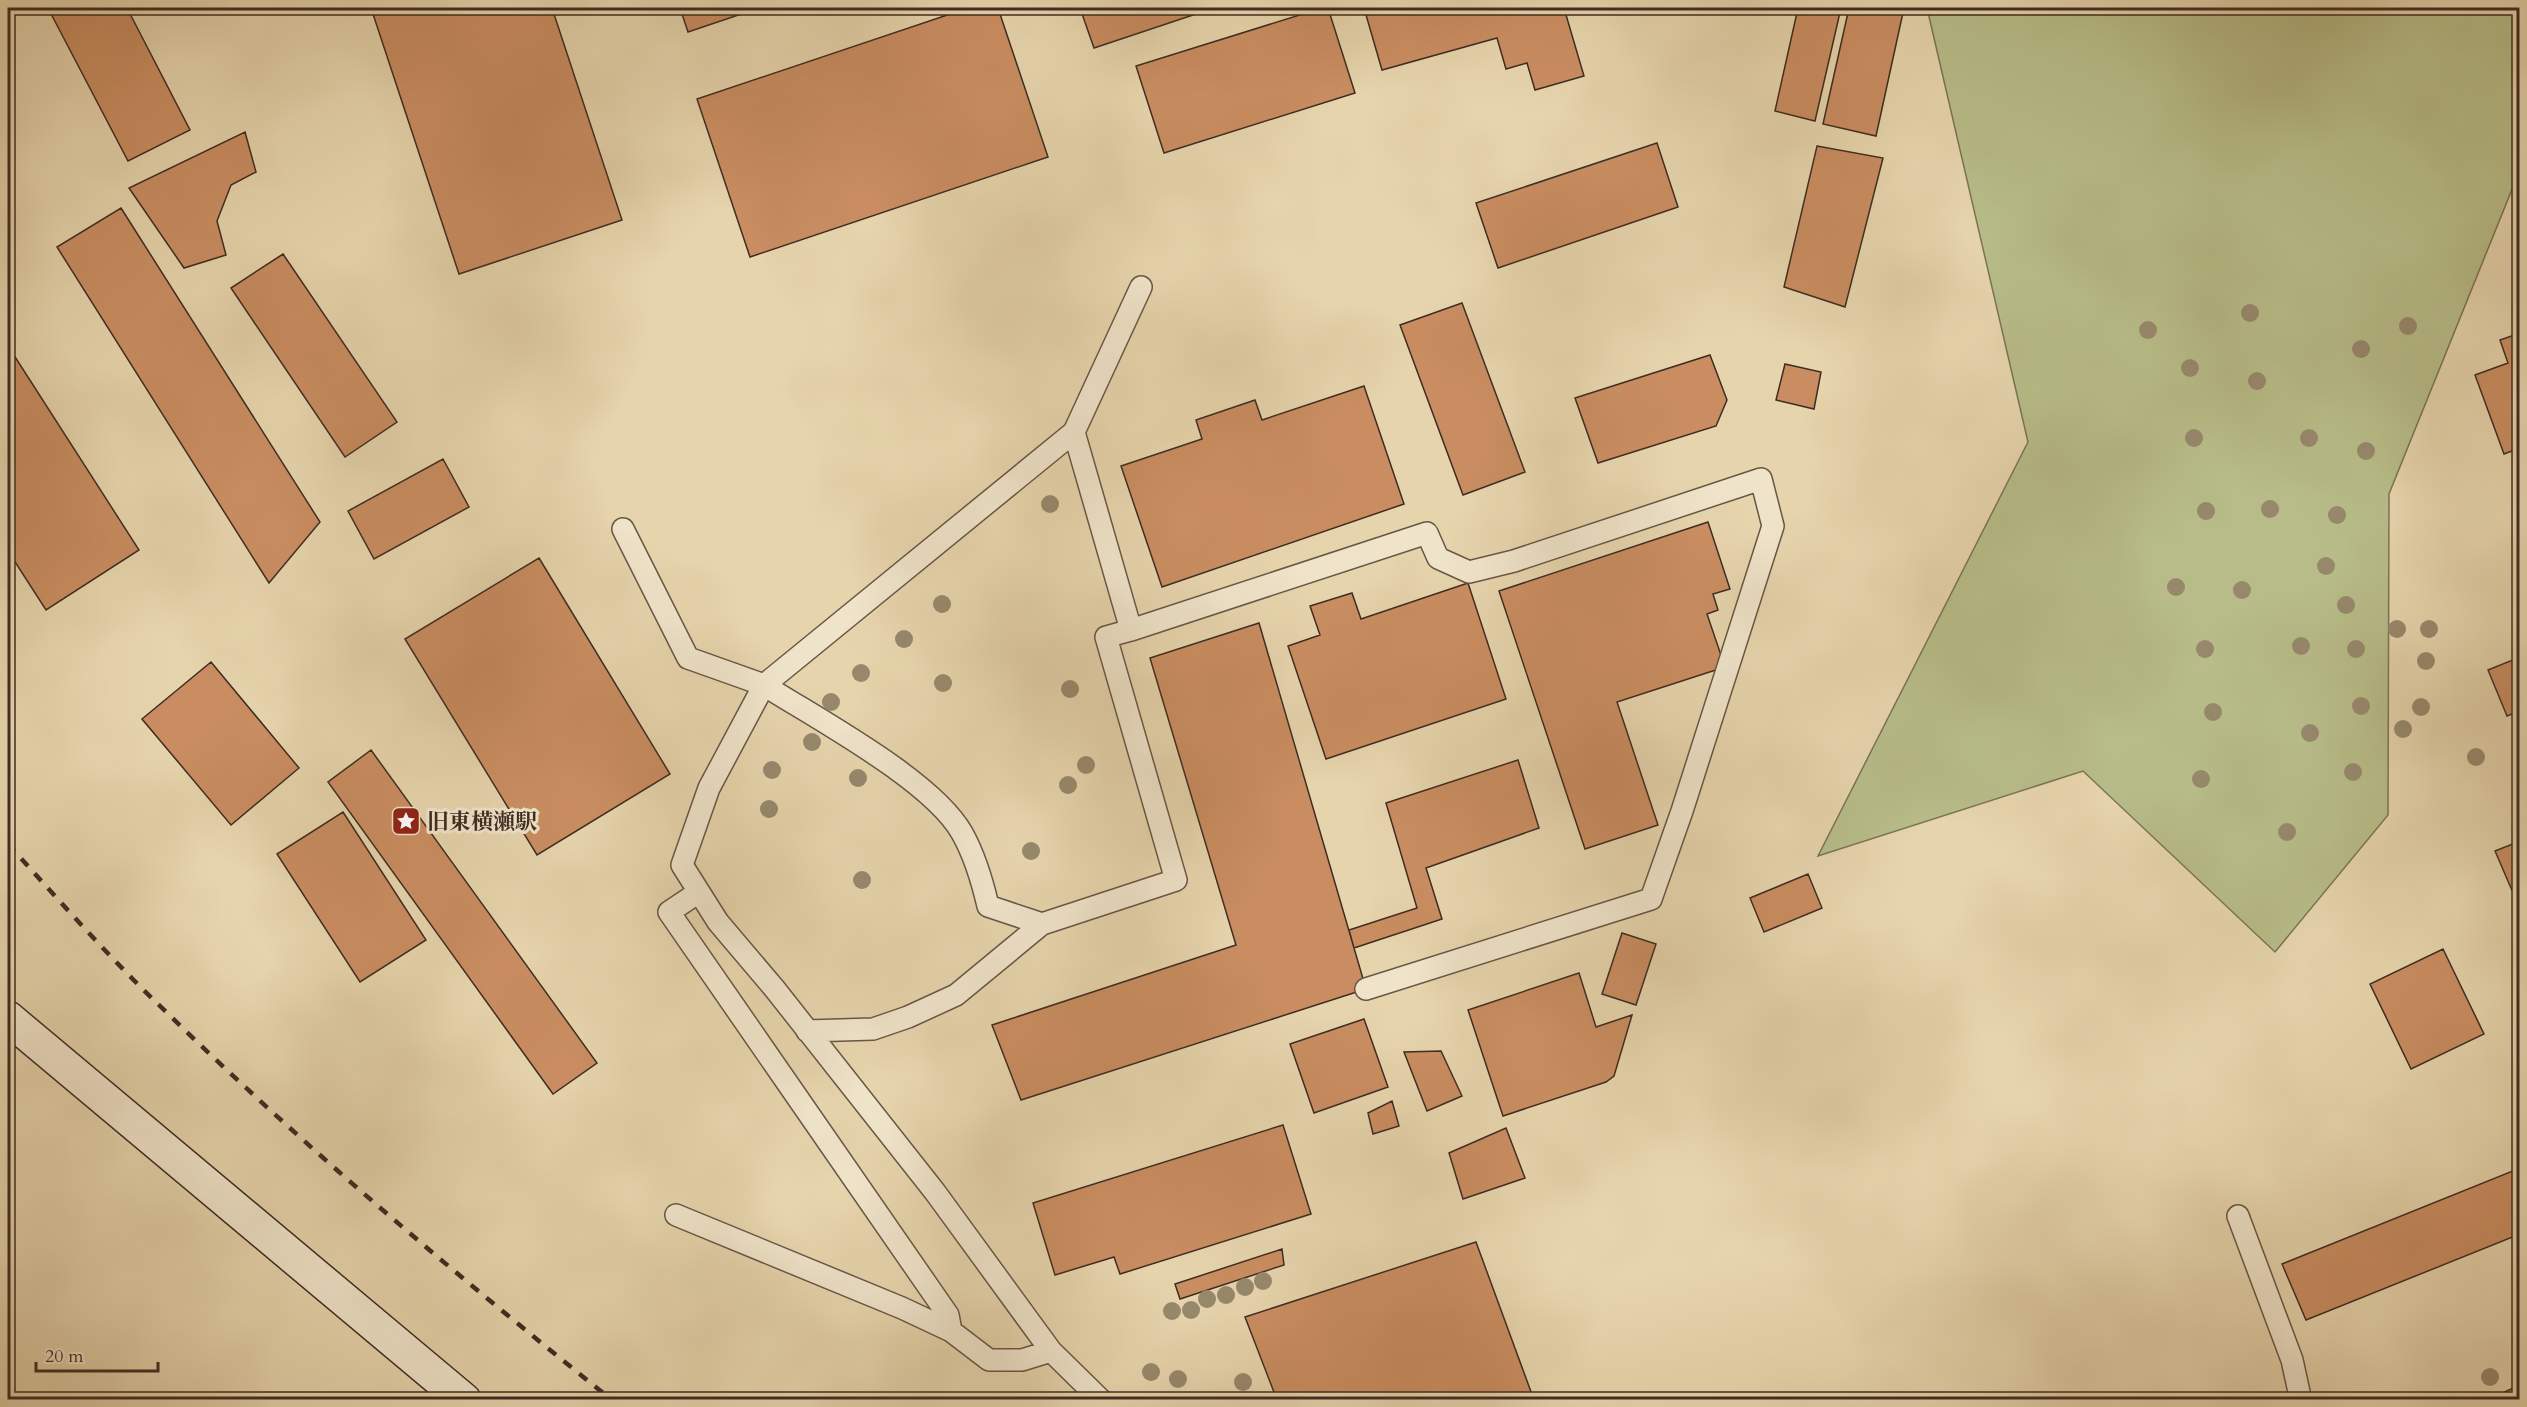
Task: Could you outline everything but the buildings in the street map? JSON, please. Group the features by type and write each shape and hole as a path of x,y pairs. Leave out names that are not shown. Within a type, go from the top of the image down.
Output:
{"street":[{"path":"8,1018 464,1400"}],"lane":[{"path":"1101,1400 1051,1351 935,1192 718,922 682,865 709,788 764,686 1074,432 1141,287"},
{"path":"1074,432 1131,630"},
{"path":"807,1031 873,1029 909,1017 956,995 1042,924 1176,880 1106,637 1427,533 1438,558 1469,572 1536,554 1761,479 1773,526 1682,811 1651,899 1366,989"},
{"path":"623,529 688,658 764,686 878,757 928,794 961,831 981,875 988,906 1042,924"},
{"path":"699,892 669,912 948,1315 951,1331"},
{"path":"676,1215 902,1308 951,1331 989,1360 1022,1360 1051,1351"},
{"path":"2238,1216 2292,1360 2299,1392 2298,1400"}],"green space":[{"path":"1927,8 2519,8 2519,172 2389,494 2388,815 2275,952 2083,771 1818,856 2028,442"}],"railway":[{"path":"8,844 140,987 269,1109 381,1209 612,1400"}],"place":[{"name":"旧東横瀬駅","path":"406,821"}]}
